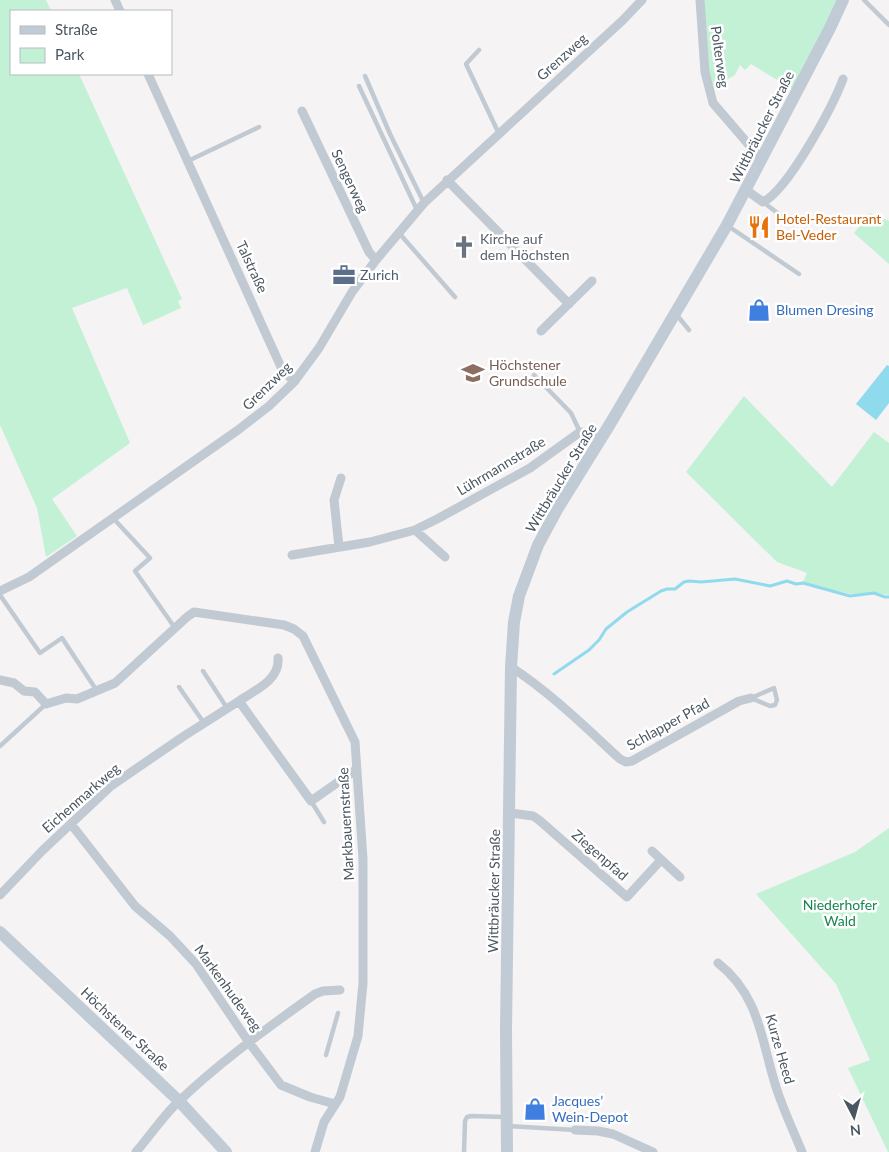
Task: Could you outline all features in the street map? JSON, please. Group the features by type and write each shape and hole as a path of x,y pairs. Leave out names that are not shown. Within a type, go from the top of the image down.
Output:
{"main road":[{"name":"Wittbräucker Straße","path":"507,1152 511,666 516,608 530,565 558,508 601,439 727,225 762,160 842,0"},
{"name":"Höchstener Straße","path":"0,932 179,1101 226,1152"}],"street":[{"name":"Grenzweg","path":"0,593 29,577 238,430 269,406 294,382 319,348 352,292 420,206 623,20 642,0"},
{"name":"Polterweg","path":"700,0 705,72 713,103 762,160"},
{"name":"Talstraße","path":"148,75 281,367 294,382"},
{"path":"746,190 763,202 772,198 800,160 832,106 843,79"},
{"name":"Sengerweg","path":"302,111 368,252 376,260"},
{"path":"447,180 569,304"},
{"path":"541,331 592,281"},
{"path":"580,432 589,433 601,439"},
{"name":"Lührmannstraße","path":"292,555 370,542 415,530 530,468 580,432"},
{"path":"339,547 334,500 341,478"},
{"path":"415,530 445,557"},
{"name":"Markbauernstraße","path":"46,704 66,698 78,699 115,684 194,612 284,625 294,629 303,636 355,742 363,859 362,999 358,1036 340,1097 324,1122 315,1152"},
{"name":"Eichenmarkweg","path":"0,894 70,824 112,786 273,678 279,667 278,658"},
{"name":"Schlapper Pfad","path":"511,666 566,710 620,759 626,762 632,761 739,701 750,698"},
{"path":"0,680 14,682 24,690 35,692 46,704"},
{"path":"239,701 311,801 357,769"},
{"name":"Ziegenpfad","path":"510,813 535,817 627,897 661,860"},
{"name":"Markenhudeweg","path":"70,824 135,906 170,936 196,964 248,1041 282,1085 310,1097 335,1104"},
{"path":"652,851 680,877"},
{"name":"Kurze Heed","path":"718,963 739,983 750,1001 758,1022 776,1088 802,1152"},
{"path":"136,1152 179,1101 248,1041 315,994 323,991 340,990"},
{"path":"576,1130 613,1134 653,1152"}],"lane":[{"path":"864,0 889,25"},
{"path":"479,50 466,64 498,134"},
{"path":"365,76 420,206"},
{"path":"359,86 420,206"},
{"path":"188,161 259,127"},
{"path":"763,202 792,224"},
{"path":"727,225 799,274"},
{"path":"399,233 455,297"},
{"path":"676,313 689,330"},
{"path":"534,375 571,413 580,432"},
{"path":"112,518 150,558 135,571 175,628"},
{"path":"0,593 40,653 62,638 97,691"},
{"path":"203,671 227,708"},
{"path":"179,687 204,723"},
{"path":"774,688 776,703 770,706 750,698 774,688"},
{"name":"Markbauernstraße","path":"0,746 46,704"},
{"path":"311,801 324,822"},
{"path":"326,1055 338,1013"},
{"path":"464,1152 466,1117 472,1116 576,1130"}],"green space":[{"path":"0,0 46,0 51,10 10,10 10,75 79,75 182,299 178,301 181,308 143,325 127,288 72,308 130,443 52,499 77,536 46,557 37,508 0,425"},
{"path":"703,0 841,0 797,92 751,64 745,70 740,65 735,75 712,88 707,65"},
{"path":"870,213 889,221 889,264 854,233"},
{"path":"744,396 832,487 874,432 889,443 889,595 876,593 852,594 802,584 807,573 777,562 686,472"},
{"name":"Niederhofer Wald","path":"889,828 888,1152 848,1068 870,1060 836,984 756,894 855,852"}],"water":[{"path":"887,365 889,366 889,403 876,420 856,404"}],"waterway":[{"path":"554,674 589,650 606,629 627,612 661,591 675,589 684,582 735,579 770,586 787,581 796,584 803,583 850,596 874,593 889,597"}],"place":[{"name":"Hotel-Restaurant Bel-Veder","path":"759,227"},
{"name":"Kirche auf dem Höchsten","path":"464,247"},
{"name":"Zurich","path":"344,275"},
{"name":"Blumen Dresing","path":"759,310"},
{"name":"Höchstener Grundschule","path":"473,373"},
{"name":"Jacques’ Wein-Depot","path":"535,1109"}]}
